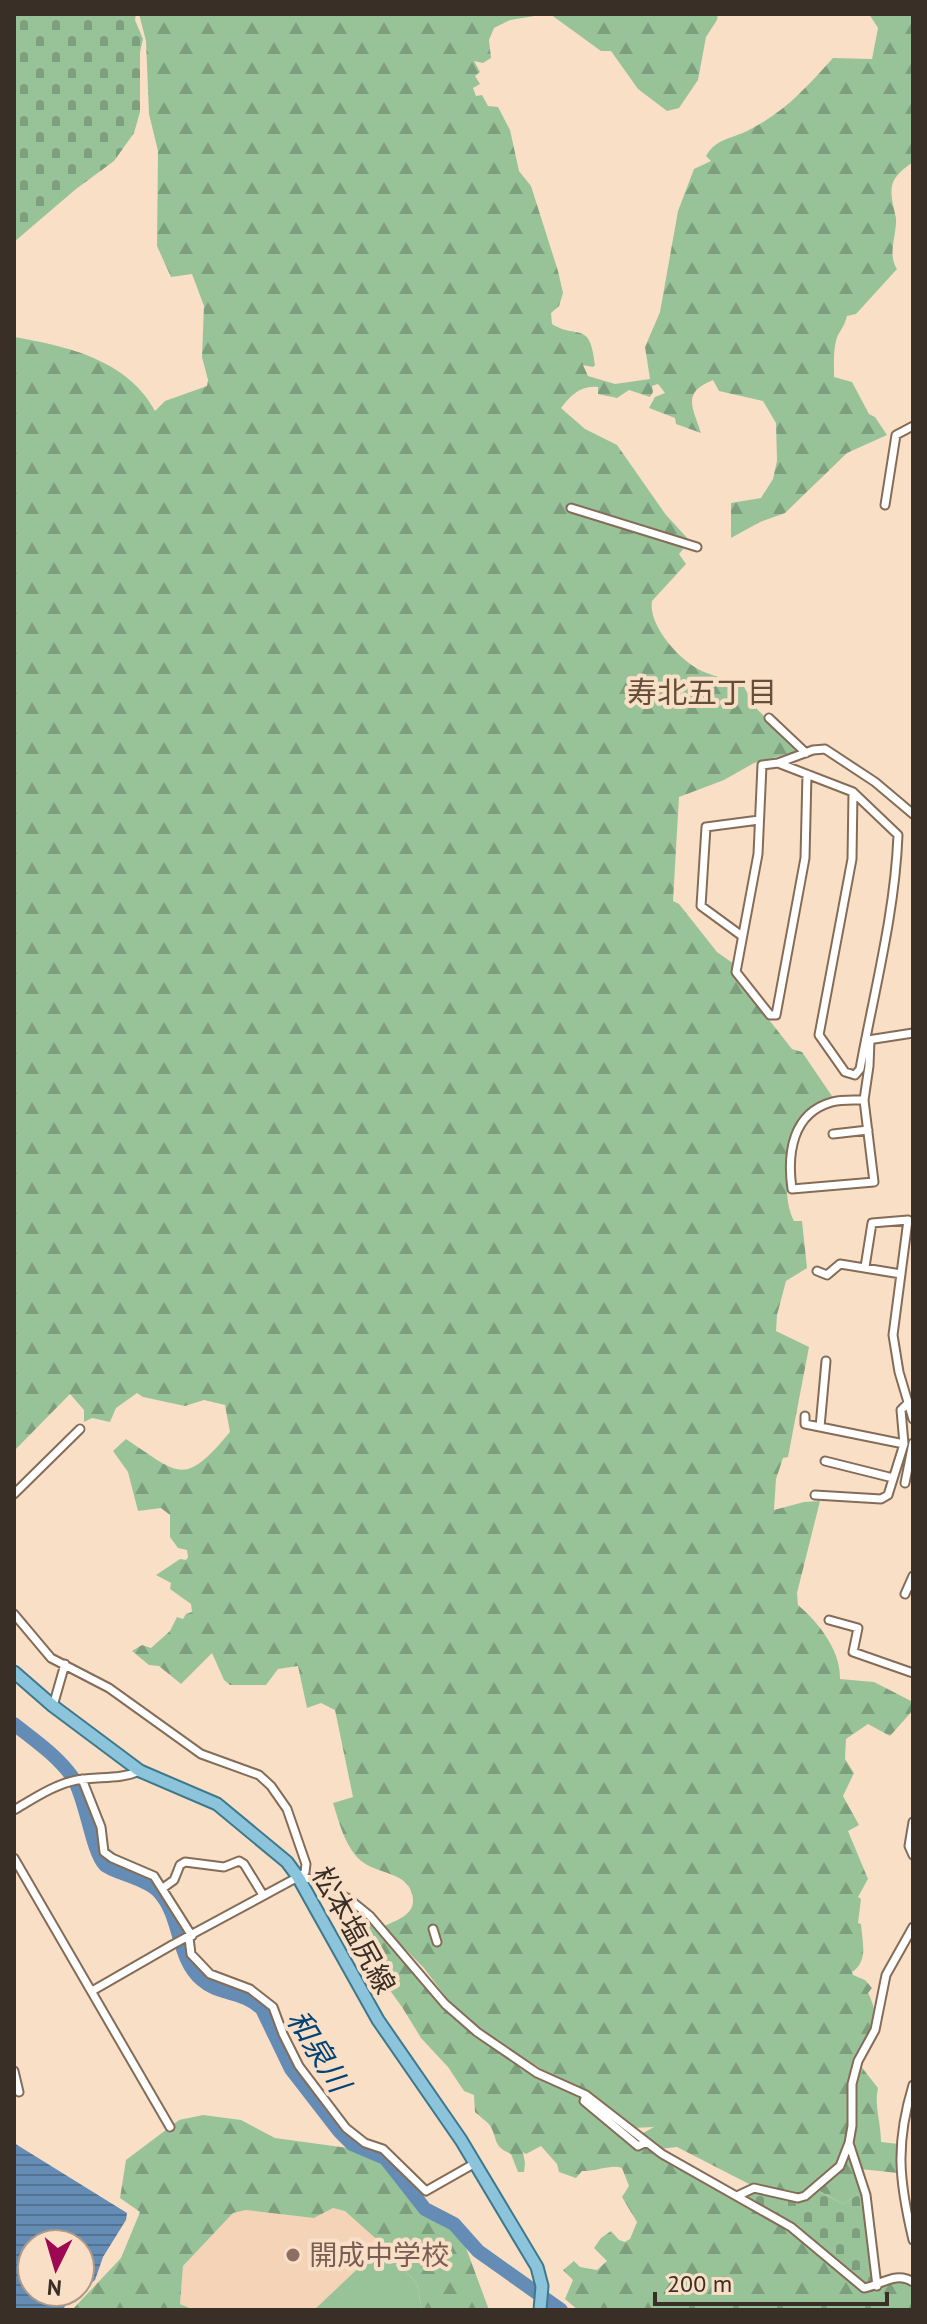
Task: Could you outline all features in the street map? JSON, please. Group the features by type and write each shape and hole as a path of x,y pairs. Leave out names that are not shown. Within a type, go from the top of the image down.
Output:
{"main road":[{"name":"松本塩尻線","path":"14,1672 53,1706 140,1771 217,1804 287,1862 378,2020 461,2140 511,2221 537,2267 541,2301"}],"street":[{"path":"885,505 896,435 913,426"},
{"path":"571,508 697,547"},
{"path":"769,718 806,753"},
{"path":"807,774 805,858 776,1015 770,1015 736,972 758,854 762,765 825,749 875,782 913,814"},
{"path":"778,763 853,792 898,835 894,879 868,1040 864,1100 874,1182 792,1189 791,1154 799,1126 809,1114 832,1102 864,1100"},
{"path":"853,792 852,859 819,1035 845,1072 855,1075 860,1069 868,1040"},
{"path":"742,936 701,906 706,827 759,820"},
{"path":"868,1040 913,1033"},
{"path":"833,1134 868,1130"},
{"path":"865,1267 872,1223 908,1220 893,1335 895,1354 913,1419"},
{"path":"817,1271 827,1275 840,1264 901,1274"},
{"path":"820,1427 826,1361"},
{"path":"815,1495 881,1499 888,1495 904,1444 901,1410 908,1403"},
{"path":"805,1416 805,1424 904,1444"},
{"path":"14,1494 80,1429"},
{"path":"905,1483 913,1443"},
{"path":"825,1461 893,1478"},
{"path":"905,1594 913,1576"},
{"path":"14,1614 51,1658 109,1688 201,1754 259,1775 287,1809 306,1864 305,1872 298,1877 92,1991"},
{"path":"829,1620 858,1628 853,1652 913,1673"},
{"path":"53,1706 65,1664"},
{"path":"14,1810 56,1787 80,1779 108,1779 140,1771"},
{"path":"80,1779 101,1827 104,1852 154,1876 190,1937 191,1954 210,1974 250,1989 273,2007 299,2066 346,2128 365,2143 383,2149 426,2191 470,2166"},
{"path":"913,1822 909,1846 913,1855"},
{"path":"14,1858 170,2127"},
{"path":"163,1888 174,1880 180,1865 185,1862 224,1867 239,1861 263,1895"},
{"path":"298,1877 312,1879 349,1899 370,1916 445,2004 477,2032 537,2073 586,2095 646,2142 791,2227 864,2288 877,2286 894,2277 906,2277 913,2282"},
{"path":"737,2196 754,2188 798,2198 805,2196 840,2166 852,2126 852,2084 858,2061 875,2030 886,1975 913,1927"},
{"path":"433,1929 437,1942"},
{"path":"14,2071 19,2092"},
{"path":"913,2085 905,2113 899,2167 913,2240"},
{"path":"849,2143 866,2195 877,2286"}],"shaded area":[{"name":"開成中学校","path":"333,2208 345,2210 383,2245 422,2310 194,2310 180,2304 183,2266 233,2213 246,2210 314,2218"}],"green space":[{"path":"14,14 136,14 135,20 143,39 140,52 140,112 134,133 114,161 14,242"},
{"path":"139,14 547,14 510,20 494,28 489,40 491,58 483,63 474,61 480,72 475,76 480,84 473,88 476,96 482,95 488,106 498,107 510,130 519,171 531,186 563,293 559,306 551,313 552,324 586,336 595,365 583,365 588,376 615,384 650,379 645,347 660,312 678,211 694,169 711,161 706,156 719,143 760,124 784,108 833,58 872,59 878,28 869,14 913,14 913,162 897,175 892,190 896,218 893,257 897,269 856,314 847,316 836,339 834,355 834,377 852,382 869,414 875,417 887,435 847,453 785,513 731,538 731,503 761,498 773,479 777,461 776,423 763,401 719,391 713,380 703,385 696,390 692,402 701,433 676,424 675,418 649,408 655,397 665,393 658,384 652,386 650,397 629,390 617,398 598,394 598,387 581,389 561,408 585,429 617,445 666,515 690,541 679,554 686,564 652,601 655,620 666,640 698,669 742,683 755,707 799,751 754,763 724,780 679,797 673,901 679,904 717,952 734,964 732,973 792,1049 802,1052 834,1099 798,1126 788,1174 787,1198 794,1221 802,1221 807,1268 786,1281 776,1331 809,1347 788,1457 783,1458 776,1479 774,1510 820,1501 797,1593 798,1605 814,1620 833,1648 840,1679 874,1682 913,1702 913,1710 890,1736 868,1724 846,1739 845,1759 854,1773 843,1796 859,1825 848,1831 868,1879 858,1897 861,1899 858,1923 861,1924 863,1956 852,1972 872,1988 868,1993 874,2012 873,2028 856,2060 878,2088 881,2142 899,2144 898,2173 860,2169 862,2192 843,2204 814,2188 798,2196 751,2185 677,2147 660,2149 643,2133 654,2127 633,2128 577,2086 549,2074 482,2031 452,2005 423,1967 383,1927 411,1910 411,1890 400,1878 360,1860 346,1841 333,1803 353,1797 335,1710 321,1703 307,1708 298,1666 278,1669 266,1685 230,1685 224,1680 212,1653 181,1684 159,1666 149,1665 132,1651 142,1645 151,1648 170,1631 177,1617 183,1619 192,1612 191,1604 170,1589 171,1583 156,1575 188,1557 187,1550 178,1548 170,1537 170,1515 161,1508 138,1511 128,1472 113,1451 126,1439 171,1467 181,1470 191,1468 215,1450 230,1432 225,1405 204,1400 185,1406 137,1393 116,1408 110,1422 92,1418 84,1422 84,1410 70,1394 14,1451 14,337 55,345 94,358 129,379 155,411 165,401 207,386 208,380 202,357 204,306 192,274 171,277 157,246 158,151 149,114 146,41"},
{"path":"550,14 718,14 706,37 698,80 679,108 667,111 638,89 611,51 601,51"},
{"path":"353,1902 476,2035 581,2096 645,2148 778,2223 865,2292 900,2280 913,2285 913,2310 578,2310 565,2299 573,2280 563,2270 574,2261 580,2267 597,2270 607,2261 594,2248 601,2238 611,2231 625,2242 630,2239 637,2222 622,2197 629,2186 622,2168 582,2171 576,2178 559,2172 557,2164 541,2146 526,2154 523,2152 524,2172 518,2172 511,2154 499,2146 491,2127 475,2112 474,2095 464,2091 448,2067 421,2038 381,1978 365,1937 361,1937"},
{"path":"203,2115 241,2120 275,2138 348,2148 382,2163 418,2209 462,2237 489,2310 422,2310 417,2284 383,2245 345,2211 333,2208 314,2218 246,2210 233,2213 183,2266 180,2304 194,2310 72,2310 96,2308 96,2285 121,2258 140,2212 120,2198 126,2160 179,2120"},
{"path":"752,2190 790,2198 817,2190 843,2204 862,2192 872,2282 866,2284 855,2279 802,2232 745,2198 744,2194"},
{"path":"383,2245 417,2284 422,2310 314,2310"}],"water":[{"path":"14,2143 127,2213 126,2220 103,2257 96,2277 96,2228 16,2228 16,2308 63,2310 14,2310"}],"waterway":[{"name":"和泉川","path":"14,1724 53,1755 73,1778 96,1849 105,1865 147,1883 159,1892 172,1913 188,1960 202,1980 247,1999 262,2009 291,2069 339,2131 352,2144 385,2158 425,2209 454,2224 478,2251 561,2310"}],"place":[{"name":"開成中学校","path":"293,2255"}],"district":[{"name":"寿北五丁目","path":"702,693"}]}
